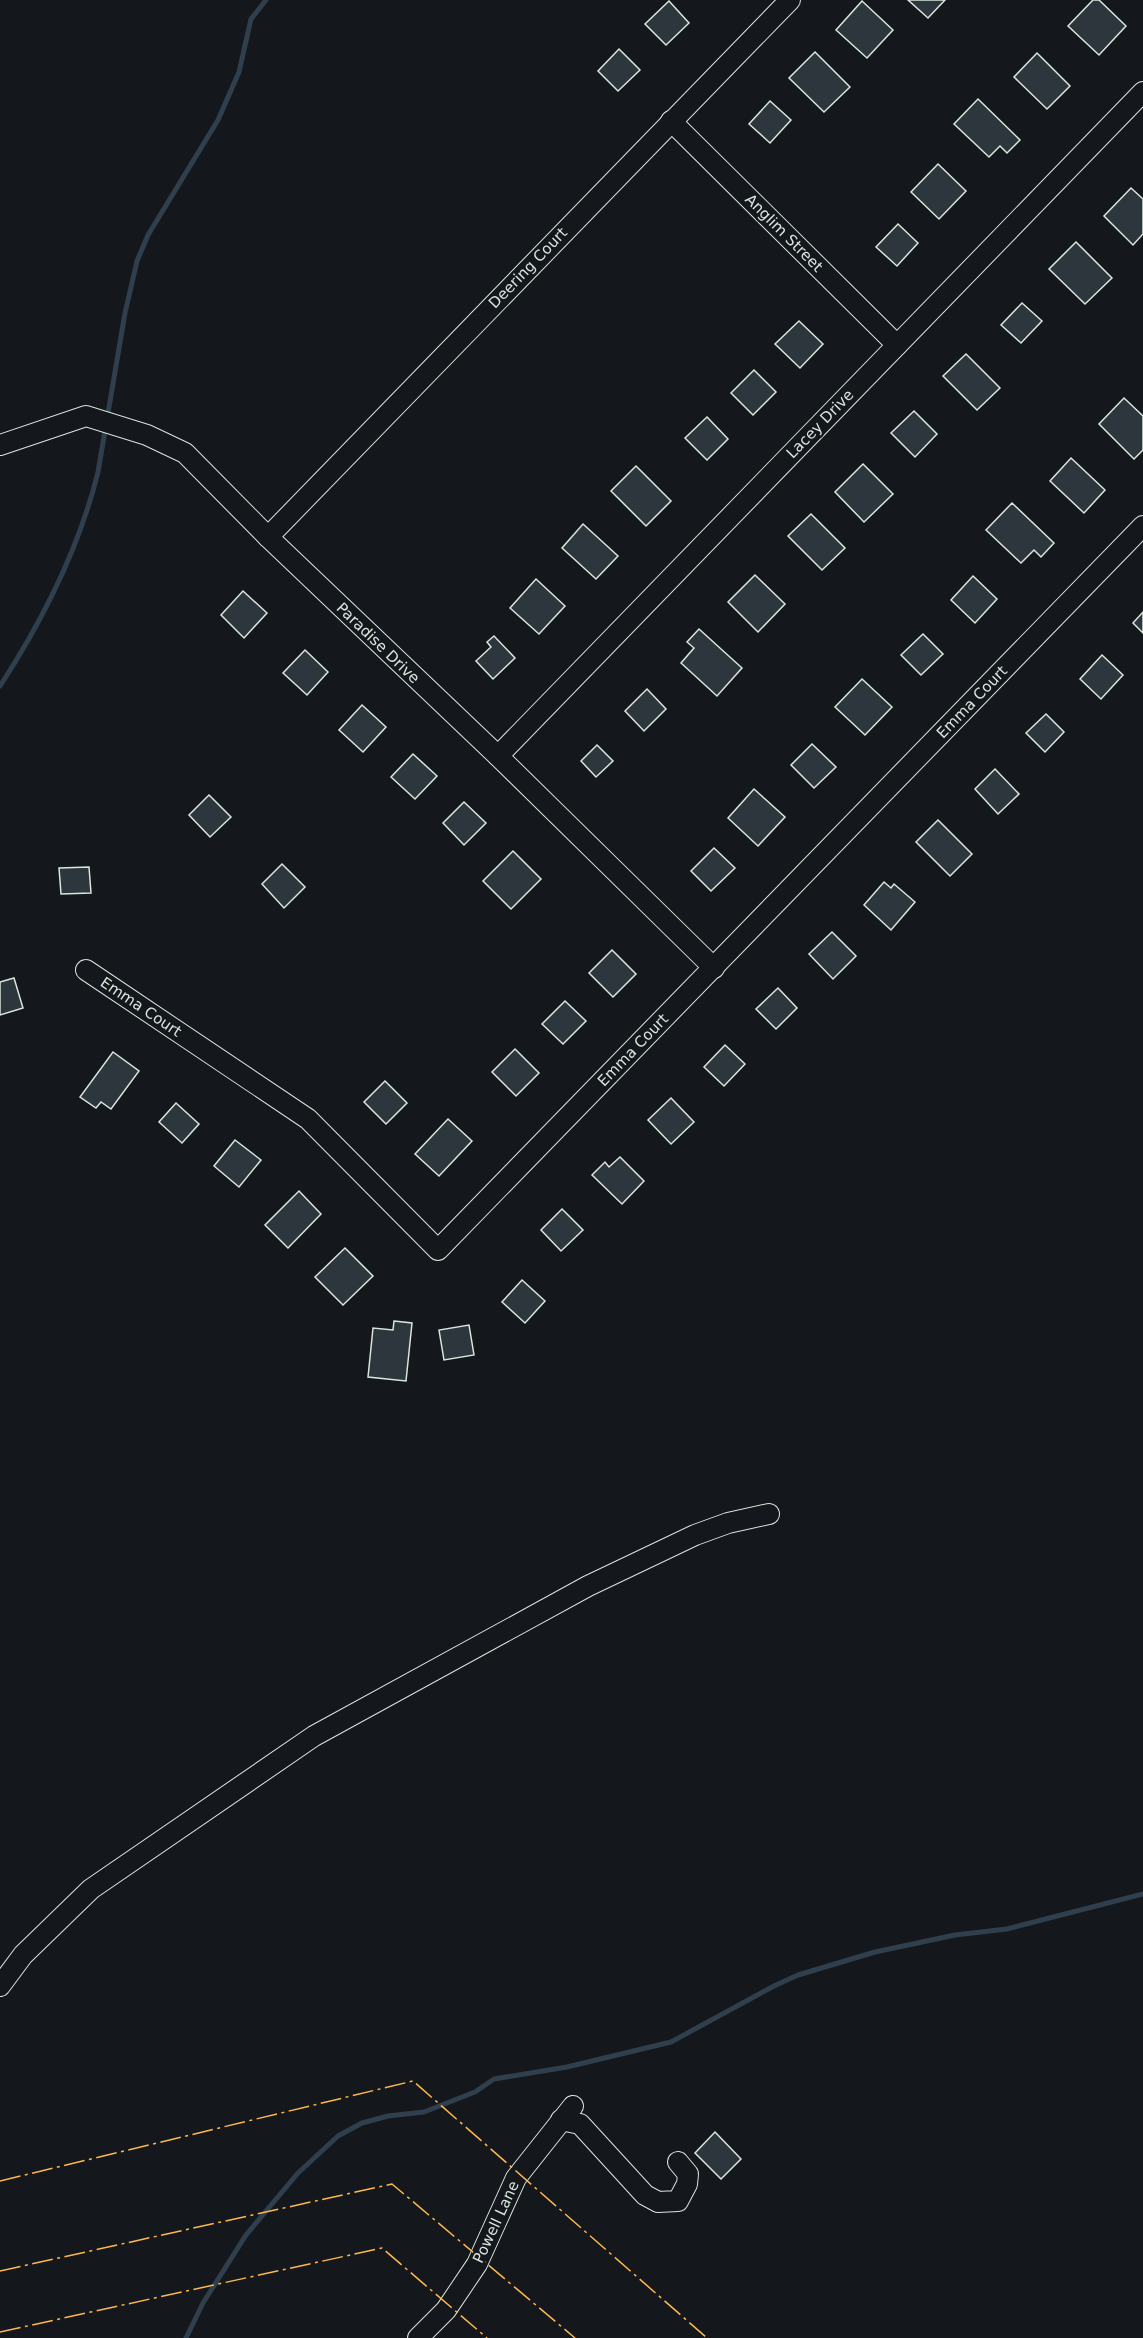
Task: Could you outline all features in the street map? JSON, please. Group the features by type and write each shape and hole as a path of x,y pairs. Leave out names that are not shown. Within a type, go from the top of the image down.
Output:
{"street":[{"name":"Deering Court","path":"268,537 790,0"},
{"name":"Lacey Drive","path":"498,756 1143,92"},
{"name":"Anglim Street","path":"671,121 897,345"},
{"name":"Paradise Drive","path":"0,445 86,416 147,435 185,453 268,537 498,756 714,968"},
{"name":"Emma Court","path":"86,970 308,1119 438,1250 1143,526"},
{"path":"0,1986 23,1954 91,1889 314,1736 588,1586 695,1534 728,1523 769,1514"},
{"name":"Powell Lane","path":"418,2338 446,2310 477,2264 516,2178 567,2113 645,2194 658,2202 678,2201 687,2184 688,2174 678,2162"}],"building":[{"path":"908,0 945,0 928,18"},
{"path":"1093,0 1099,0 1126,26 1099,55 1068,26"},
{"path":"669,1 689,23 666,45 645,24"},
{"path":"862,1 893,30 867,58 836,30"},
{"path":"619,49 640,70 618,91 598,71"},
{"path":"815,52 850,87 824,112 789,78"},
{"path":"1037,53 1070,86 1047,109 1014,77"},
{"path":"978,99 1020,140 1007,153 1000,146 989,157 954,124"},
{"path":"770,101 791,120 770,143 749,124"},
{"path":"938,164 966,191 939,219 911,192"},
{"path":"1131,188 1143,199 1143,234 1133,245 1104,216"},
{"path":"898,224 918,243 897,266 876,247"},
{"path":"1076,242 1112,278 1085,304 1049,269"},
{"path":"1022,303 1042,321 1021,343 1001,325"},
{"path":"799,321 823,344 800,368 775,344"},
{"path":"966,354 1000,388 977,410 943,376"},
{"path":"754,370 776,392 753,415 731,393"},
{"path":"1124,398 1143,416 1143,450 1134,459 1099,424"},
{"path":"914,411 937,434 915,457 891,433"},
{"path":"707,417 728,439 707,460 685,438"},
{"path":"1071,458 1105,490 1084,513 1050,481"},
{"path":"863,464 893,494 864,522 835,492"},
{"path":"636,466 671,501 646,526 611,491"},
{"path":"1012,503 1054,543 1041,557 1034,550 1021,563 986,530"},
{"path":"811,514 845,548 822,570 788,536"},
{"path":"583,524 618,556 596,579 562,548"},
{"path":"755,575 785,604 758,632 728,602"},
{"path":"973,576 997,599 975,623 951,600"},
{"path":"536,579 565,606 539,634 510,608"},
{"path":"243,591 267,613 244,638 221,615"},
{"path":"1143,612 1143,633 1133,623"},
{"path":"699,629 742,668 717,696 681,663 694,648 687,642"},
{"path":"923,634 943,654 921,675 901,655"},
{"path":"494,636 515,658 493,679 476,661 491,647 487,642"},
{"path":"305,650 328,672 307,695 283,673"},
{"path":"1102,655 1123,675 1101,699 1080,679"},
{"path":"862,679 892,707 865,735 835,707"},
{"path":"647,689 666,709 644,731 625,711"},
{"path":"362,705 386,727 363,752 339,730"},
{"path":"1046,714 1064,732 1045,752 1026,733"},
{"path":"812,744 836,767 814,788 791,765"},
{"path":"597,745 613,761 596,777 581,761"},
{"path":"413,754 437,776 415,799 391,777"},
{"path":"995,769 1019,794 998,814 975,789"},
{"path":"754,789 785,817 758,846 728,818"},
{"path":"209,795 231,817 210,837 189,815"},
{"path":"464,802 486,823 464,845 443,823"},
{"path":"938,820 972,854 950,876 916,842"},
{"path":"714,848 735,868 711,891 691,871"},
{"path":"513,851 541,879 511,909 483,881"},
{"path":"282,864 305,887 284,908 262,884"},
{"path":"89,867 91,893 61,894 59,868"},
{"path":"884,882 891,888 894,884 915,902 891,930 864,905"},
{"path":"832,932 856,956 833,979 809,954"},
{"path":"612,950 636,974 613,997 589,973"},
{"path":"14,978 23,1008 0,1015 0,982"},
{"path":"778,988 797,1008 776,1029 756,1009"},
{"path":"565,1001 586,1021 563,1044 542,1024"},
{"path":"725,1045 745,1064 724,1086 704,1067"},
{"path":"515,1049 539,1073 516,1096 492,1072"},
{"path":"113,1052 139,1071 111,1109 101,1102 96,1108 80,1097"},
{"path":"385,1081 407,1103 386,1124 364,1102"},
{"path":"671,1098 694,1122 671,1144 648,1120"},
{"path":"176,1103 199,1124 182,1143 159,1122"},
{"path":"448,1119 472,1141 439,1176 415,1154"},
{"path":"235,1140 261,1160 239,1187 214,1166"},
{"path":"620,1157 644,1181 622,1204 592,1175 605,1162 609,1167"},
{"path":"299,1191 321,1214 288,1248 265,1225"},
{"path":"562,1209 583,1230 561,1251 541,1230"},
{"path":"345,1248 373,1276 343,1305 315,1277"},
{"path":"522,1280 545,1301 525,1323 502,1302"},
{"path":"394,1321 412,1323 406,1381 368,1377 373,1328 393,1330"},
{"path":"469,1325 474,1355 444,1360 439,1330"},
{"path":"715,2132 741,2159 721,2179 695,2153"}],"waterway":[{"path":"0,686 45,610 81,529 98,472 125,313 137,261 148,235 218,120 239,72 251,19 266,0"},
{"path":"186,2338 203,2303 246,2235 298,2173 338,2136 362,2123 388,2116 424,2112 475,2092 494,2079 567,2067 671,2042 798,1975 875,1952 955,1935 1007,1929 1143,1894"}],"power":[{"path":"0,2181 413,2081 707,2338"},
{"path":"0,2271 392,2184 575,2338"},
{"path":"0,2332 382,2248 487,2338"}]}
